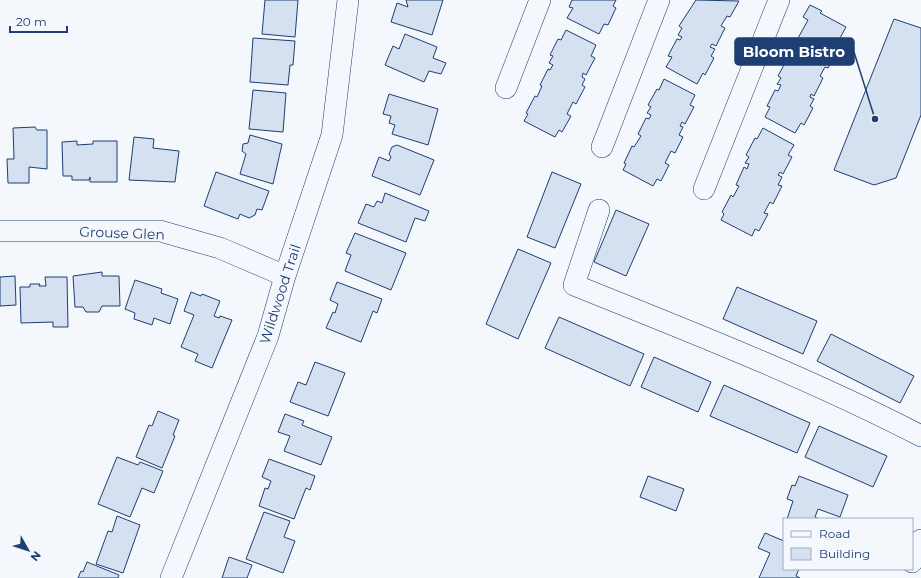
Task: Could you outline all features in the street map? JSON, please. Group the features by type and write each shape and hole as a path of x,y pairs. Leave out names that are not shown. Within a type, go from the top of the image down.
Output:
{"street":[{"name":"Wildwood Trail","path":"172,578 268,336 285,276 332,135 348,0"},
{"path":"506,88 540,0"},
{"path":"602,147 659,0"},
{"path":"704,190 779,0"},
{"path":"599,210 574,285 751,356 882,416 921,436"},
{"name":"Grouse Glen","path":"0,231 160,231 220,248 285,276"},
{"path":"913,560 921,540"}],"building":[{"path":"265,0 298,0 295,37 262,34"},
{"path":"406,0 443,0 432,35 391,22 397,3 408,7"},
{"path":"572,0 616,0 613,6 616,8 608,25 604,24 599,34 567,18 573,8 569,7"},
{"path":"696,0 739,1 730,17 727,16 721,26 725,28 716,46 712,44 710,47 715,49 711,56 714,58 705,75 703,73 697,84 666,67 672,57 668,56 677,39 680,40 682,37 678,35 682,28 679,26"},
{"path":"810,5 822,11 820,13 846,27 834,49 838,50 828,68 825,67 820,76 823,78 814,96 811,94 810,97 814,99 810,106 813,108 804,125 801,123 795,133 765,117 770,107 767,106 775,90 778,91 781,85 777,84 781,78 778,76 786,61 788,62 795,50 792,49 808,20 803,17"},
{"path":"894,19 921,28 921,115 896,178 874,185 834,170"},
{"path":"566,30 596,45 591,56 595,58 586,75 583,73 582,77 585,79 582,85 585,87 576,104 573,102 567,114 571,116 562,132 559,130 555,137 524,121 528,114 526,113 535,96 537,97 542,86 540,85 548,69 550,70 553,65 549,63 553,56 550,55 558,39 561,40"},
{"path":"405,34 437,47 433,58 446,63 441,74 429,71 424,82 385,65 393,46 399,49"},
{"path":"253,38 295,41 293,65 290,65 288,85 250,82"},
{"path":"664,79 695,95 690,105 694,107 685,124 682,122 680,126 683,127 679,135 683,137 675,153 671,151 665,163 669,165 661,181 657,179 653,186 623,170 626,164 624,163 632,146 634,147 641,136 638,134 646,118 649,119 651,115 647,113 651,107 648,105 657,89 659,90"},
{"path":"253,90 286,93 283,132 249,129"},
{"path":"389,94 438,109 428,145 392,134 395,125 389,123 391,116 383,114"},
{"path":"35,127 37,130 47,130 47,169 29,167 29,183 8,183 7,159 14,159 13,128"},
{"path":"763,128 794,145 788,155 792,157 783,174 780,172 778,175 782,177 778,185 782,186 773,204 770,202 764,213 768,214 759,231 755,229 752,236 721,220 724,214 722,212 731,195 733,197 739,186 736,185 744,167 747,169 749,164 745,163 749,157 746,155 755,138 757,139"},
{"path":"250,135 282,144 273,184 240,174 246,154 242,151 243,144 248,143"},
{"path":"134,137 154,139 153,148 179,151 175,182 129,180"},
{"path":"77,141 77,145 93,144 93,141 117,141 117,182 90,182 90,177 89,180 72,180 72,176 63,176 62,142"},
{"path":"397,145 434,160 420,195 372,176 379,157 389,161 391,157 389,154 392,147"},
{"path":"216,172 269,191 262,210 257,209 255,215 249,218 240,214 238,219 204,206"},
{"path":"552,172 581,184 555,248 527,237"},
{"path":"385,193 429,211 425,221 415,218 406,242 358,223 366,204 374,207 377,201 382,203"},
{"path":"616,210 649,224 626,276 594,262"},
{"path":"355,233 406,253 391,290 345,271 351,255 346,253"},
{"path":"518,249 551,263 518,339 486,324"},
{"path":"102,272 102,276 119,276 120,306 102,306 99,312 86,312 83,307 75,307 73,276"},
{"path":"15,276 16,305 0,306 0,277"},
{"path":"45,277 67,277 68,327 53,327 53,322 21,323 20,287 30,287 30,284 40,284 39,286 46,286"},
{"path":"135,280 162,289 161,293 178,299 170,324 154,318 152,325 134,319 135,313 125,309"},
{"path":"337,282 382,299 377,313 373,311 361,342 326,328 333,312 335,313 338,304 330,300"},
{"path":"737,287 817,321 803,354 723,319"},
{"path":"191,292 201,296 202,294 220,301 214,316 219,318 220,316 232,320 212,368 195,361 198,354 181,347 194,315 184,311"},
{"path":"559,317 644,354 630,386 545,348"},
{"path":"831,334 914,376 900,403 817,361"},
{"path":"654,357 711,382 698,412 641,387"},
{"path":"315,362 345,373 328,416 290,402 298,382 306,385"},
{"path":"724,385 810,423 797,453 710,416"},
{"path":"158,411 179,420 173,435 175,436 162,468 136,457 149,425 152,426"},
{"path":"285,414 304,421 302,425 332,437 321,465 284,451 290,436 278,432"},
{"path":"819,426 887,456 873,487 805,457"},
{"path":"117,457 138,465 140,462 163,471 154,493 142,488 130,517 98,504"},
{"path":"269,459 315,476 310,490 306,488 294,519 259,506 265,488 268,489 271,481 262,477"},
{"path":"648,476 684,489 676,511 640,497"},
{"path":"799,476 848,495 840,517 818,509 815,517 817,518 787,518 793,501 787,499 792,485 795,486"},
{"path":"264,512 290,521 284,537 295,541 283,573 246,559"},
{"path":"117,516 140,525 123,573 96,564 108,531 112,532"},
{"path":"765,533 783,541 783,570 799,570 796,576 800,578 759,578 770,553 758,548"},
{"path":"229,557 252,565 247,578 222,578"},
{"path":"87,562 119,575 118,578 78,578 81,571 83,572"}],"place":[{"name":"Bloom Bistro","path":"875,119"}]}
